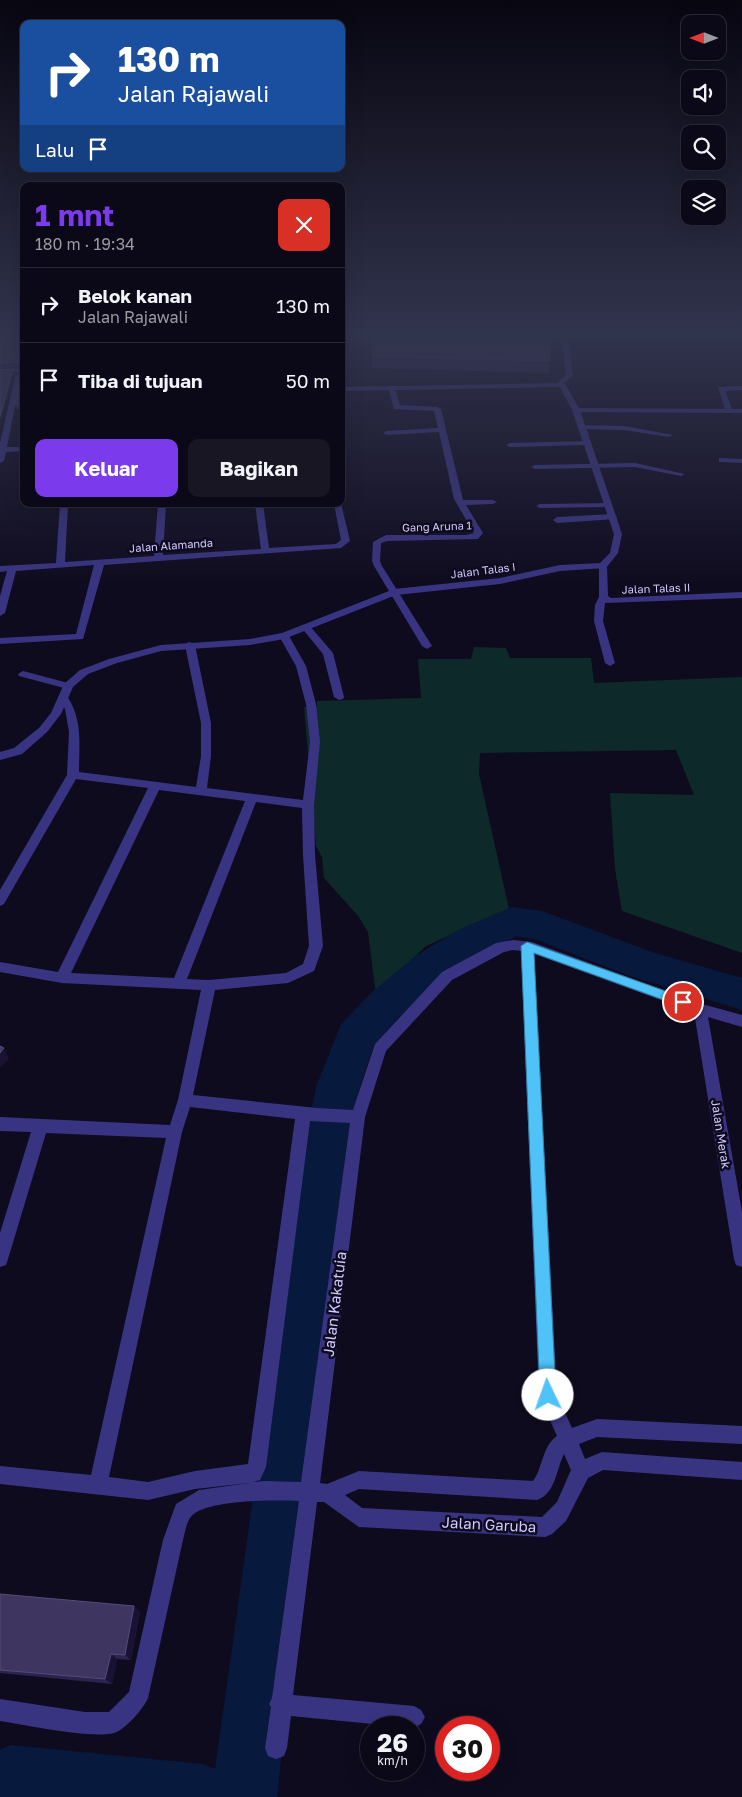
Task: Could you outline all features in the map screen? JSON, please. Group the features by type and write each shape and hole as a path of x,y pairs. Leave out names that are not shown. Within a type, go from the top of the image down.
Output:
{"street":[{"path":"0,462 8,418"},
{"name":"Gang Aruna 1","path":"394,592 376,561 378,542 386,538 475,537 479,533 460,503 440,418"},
{"path":"578,418 618,534 614,553 603,566"},
{"path":"581,427 624,428 669,435"},
{"path":"387,433 443,430"},
{"path":"510,445 586,443"},
{"path":"1,450 20,448"},
{"path":"722,460 742,461"},
{"path":"535,467 635,465 681,474"},
{"path":"460,503 493,502"},
{"path":"540,506 607,504"},
{"path":"60,564 64,507"},
{"path":"158,557 162,507"},
{"path":"259,507 265,549"},
{"name":"Jalan Alamanda","path":"0,569 343,545 346,541 339,507"},
{"path":"557,520 613,517"},
{"path":"0,641 80,637 100,561"},
{"name":"Jalan Talas I","path":"0,756 18,751 31,742 56,714 68,686 84,672 138,653 190,645 250,642 284,636 394,592 500,581 560,568 603,566"},
{"name":"Jalan Talas II","path":"603,566 603,598 608,601 742,596"},
{"path":"0,613 12,568"},
{"path":"394,592 427,646"},
{"path":"603,598 599,604 599,630 610,663"},
{"path":"306,627 328,653 340,697"},
{"path":"0,967 62,978 209,985 288,978 309,967 316,946 309,855 308,805 315,742 311,704 300,666 284,636"},
{"path":"190,645 206,723 206,756 201,791"},
{"path":"23,674 68,686"},
{"path":"0,901 73,775 74,732 70,709 63,698"},
{"path":"73,775 308,805"},
{"path":"62,978 155,786"},
{"path":"178,984 252,797"},
{"name":"Jalan Kakatuia","path":"276,1748 280,1704 310,1492 354,1116 380,1048 447,976 501,947 513,945 527,946"},
{"path":"742,1021 700,1008 527,946 548,1395 581,1471 602,1461 742,1471"},
{"path":"98,1485 209,985"},
{"name":"Jalan Merak","path":"700,1008 742,1259"},
{"path":"185,1100 310,1115 354,1116"},
{"path":"0,1475 148,1491 194,1480 253,1473 257,1467 310,1115"},
{"path":"0,1124 175,1132"},
{"path":"0,1259 40,1127"},
{"path":"0,1710 85,1723 113,1723 138,1698 173,1540 183,1511 199,1499 265,1490 310,1492 359,1480 537,1491 546,1479 551,1460 560,1444 597,1428 742,1435"},
{"name":"Jalan Garuba","path":"310,1492 359,1516 546,1527 558,1519 567,1506 581,1471"},
{"path":"280,1704 404,1716"}],"green space":[{"path":"474,647 506,648 510,658 591,658 594,683 742,677 742,953 622,911 615,869 610,793 694,795 676,750 480,753 479,774 509,909 426,946 376,995 368,932 359,917 324,878 322,857 316,846 304,707 317,706 317,701 421,698 418,659 471,659"}],"building":[{"path":"0,1594 134,1606 125,1655 111,1654 105,1679 0,1670"}],"waterway":[{"path":"244,1797 322,1170 338,1087 356,1036 385,1005 431,966 474,940 512,921 542,926 644,965 742,994"},
{"path":"0,1795 11,1778 203,1797"}],"route":[{"path":"548,1395 527,946 683,1002"}]}
